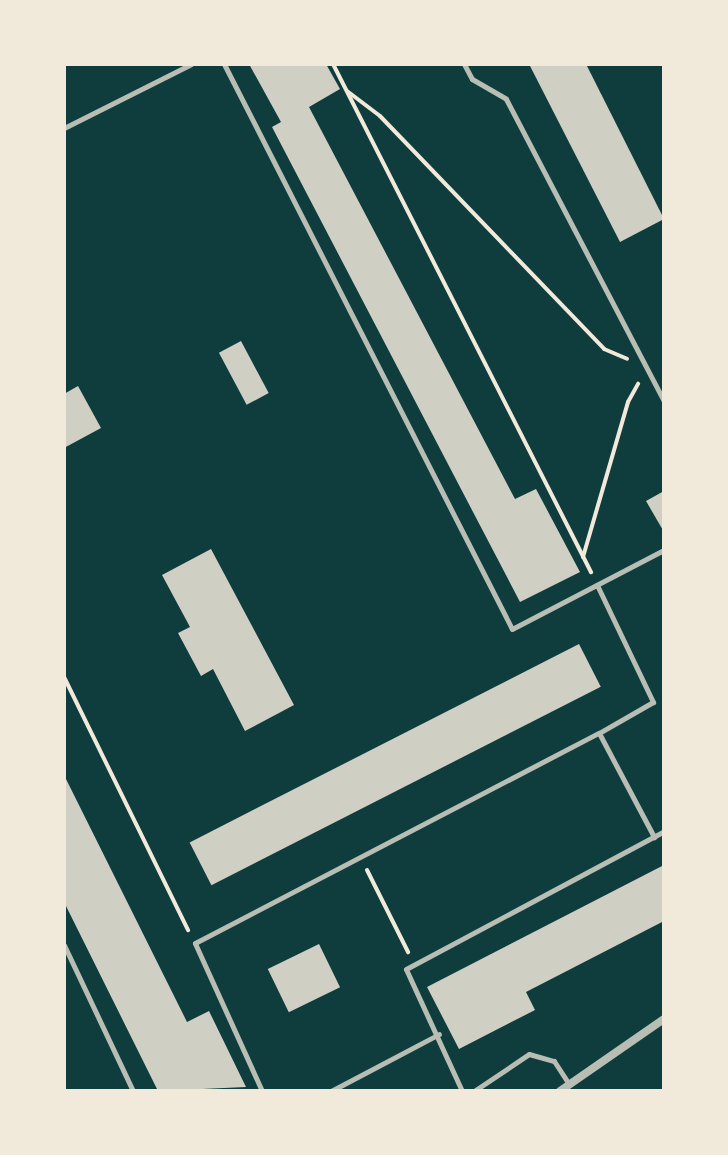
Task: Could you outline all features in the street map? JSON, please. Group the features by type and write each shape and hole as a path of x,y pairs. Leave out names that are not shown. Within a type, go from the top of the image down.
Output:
{"street":[{"path":"560,1091 664,1019"}],"lane":[{"path":"64,128 191,64"},
{"path":"224,64 512,629 664,550"},
{"path":"464,64 472,79 506,99 664,401"},
{"path":"262,1091 195,943 653,702 597,585"},
{"path":"599,733 654,837"},
{"path":"462,1091 439,1034 406,969 664,831"},
{"path":"64,945 133,1091"},
{"path":"331,1091 439,1034"},
{"path":"474,1091 529,1054 554,1061 569,1084"}],"path":[{"path":"333,64 597,585"},
{"path":"347,91 380,116 604,349 647,369 628,402 583,557"},
{"path":"64,677 195,943"},
{"path":"361,857 414,965"}],"building":[{"path":"249,64 326,64 340,89 309,107 515,499 536,489 580,572 520,602 272,127 281,122"},
{"path":"529,64 586,64 664,219 620,242"},
{"path":"241,341 269,393 247,405 219,353"},
{"path":"78,386 101,428 64,448 64,394"},
{"path":"664,491 664,532 646,501"},
{"path":"211,549 294,705 245,731 213,669 201,676 178,633 190,627 162,575"},
{"path":"579,644 601,687 211,885 190,842"},
{"path":"64,775 187,1022 209,1011 246,1087 158,1091 64,902"},
{"path":"664,865 664,921 526,992 535,1010 459,1049 427,987"},
{"path":"319,944 340,987 289,1012 268,969"}]}
